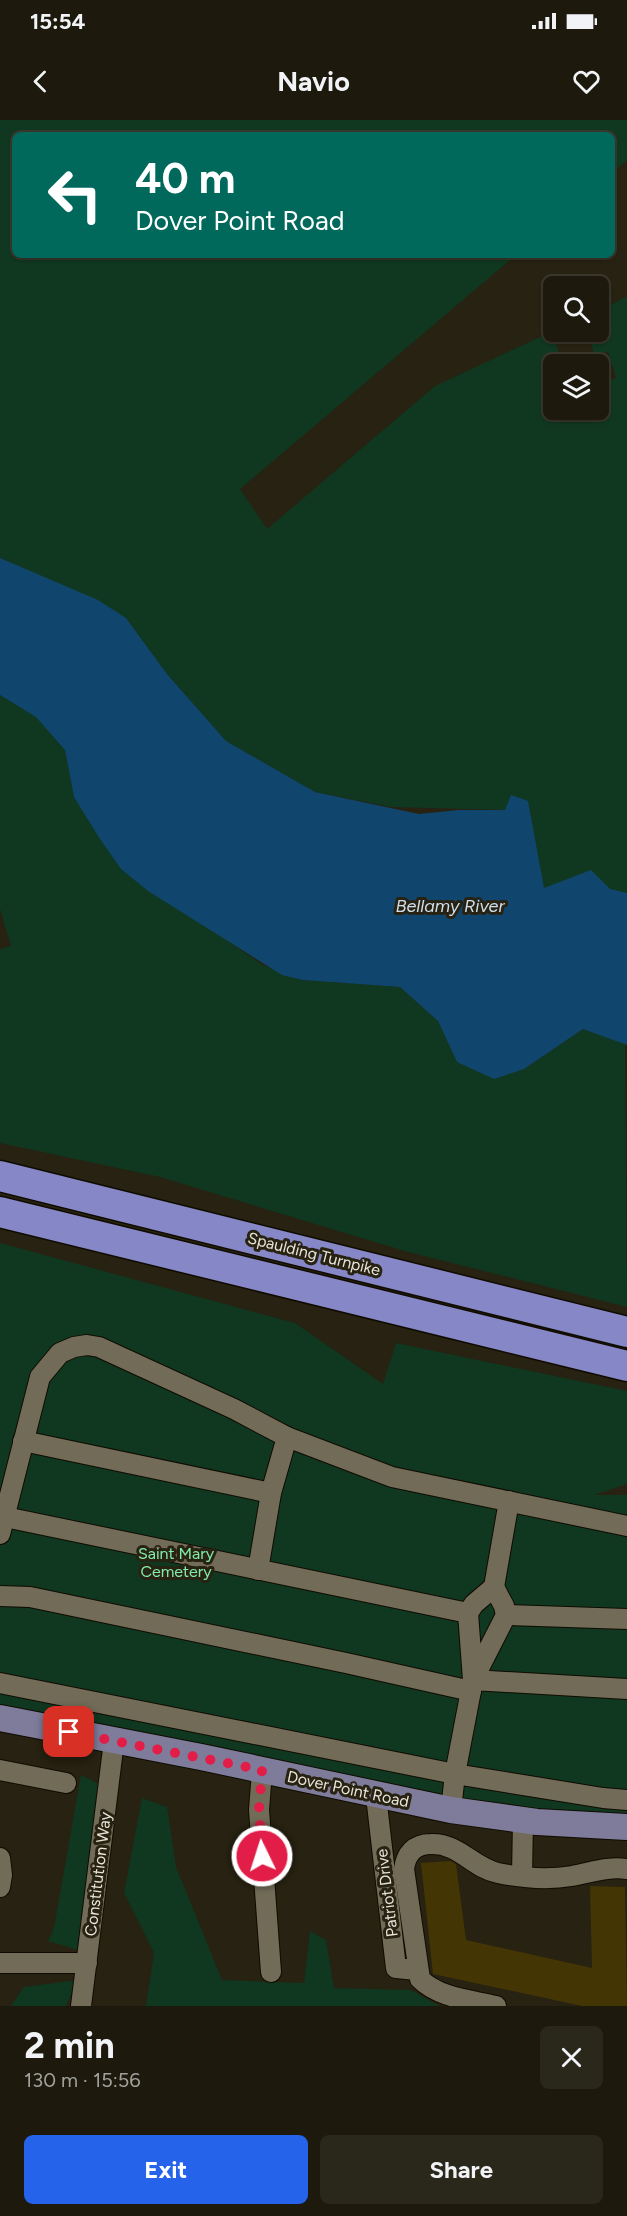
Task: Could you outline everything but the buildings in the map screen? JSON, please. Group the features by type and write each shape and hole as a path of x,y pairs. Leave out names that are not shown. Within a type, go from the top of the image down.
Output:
{"highway":[{"name":"Spaulding Turnpike","path":"0,1176 627,1332"},
{"name":"Spaulding Turnpike","path":"0,1212 627,1366"}],"main road":[{"name":"Dover Point Road","path":"0,1718 451,1810 523,1820 627,1827"}],"street":[{"path":"468,1613 258,1570 2,1525 34,1397 44,1371 60,1353 87,1345 99,1347 234,1409 287,1437 392,1477 627,1526"},
{"path":"258,1570 271,1493 287,1437"},
{"path":"22,1441 271,1493"},
{"path":"472,1686 506,1615 494,1587 509,1501"},
{"path":"451,1810 455,1774 472,1686 468,1613 474,1604 494,1587"},
{"path":"0,1596 30,1597 346,1663 472,1686 627,1689"},
{"path":"506,1615 627,1619"},
{"path":"0,1683 455,1774 627,1800"},
{"name":"Constitution Way","path":"81,2006 114,1741"},
{"path":"0,1770 66,1783"},
{"path":"262,1770 259,1810 271,1972"},
{"name":"Patriot Drive","path":"376,1796 396,1968 417,1970"},
{"path":"522,1876 523,1820"},
{"path":"496,2006 438,1992 428,1987 420,1979 404,1869 405,1859 411,1850 420,1845 446,1846 458,1850 496,1873 522,1876 548,1878 610,1868 627,1869"},
{"path":"0,1858 2,1875 0,1887"},
{"path":"0,1963 87,1963"}],"green space":[{"path":"0,120 627,120 627,160 615,170 615,132 12,132 12,258 512,258 240,489 267,529 435,386 543,336 543,342 556,342 559,354 543,354 543,420 609,420 609,380 616,378 608,352 594,354 591,342 609,342 609,306 627,296 627,899 544,889 506,810 391,807 315,792 226,741 167,674 126,618 0,558"},
{"path":"0,695 37,717 65,750 74,797 213,931 263,965 303,980 400,987 438,1021 457,1062 524,1069 583,1029 625,1043 627,1307 408,1252 160,1177 0,1143 0,949 11,946 0,909"},
{"name":"Saint Mary Cemetery","path":"0,1243 295,1323 383,1384 396,1343 627,1391 627,1484 594,1495 627,1495 627,1818 561,1813 466,1801 0,1705"},
{"path":"81,1775 99,1784 81,1951 48,1941 54,1928"},
{"path":"142,1798 167,1807 176,1867 222,1980 304,1983 310,1931 326,1940 334,1988 411,1990 439,2006 146,2006 154,1953 124,1893"},
{"path":"77,1980 66,2006 11,2006 24,1987"}],"water":[{"name":"Bellamy River","path":"0,558 98,600 126,618 167,674 226,741 315,792 419,814 459,810 505,810 511,795 528,801 544,888 591,870 610,889 627,893 627,1045 583,1029 524,1069 494,1079 457,1062 438,1021 400,987 303,980 282,975 148,891 121,869 74,797 65,750 36,717 0,695"}],"route":[{"path":"69,1732 262,1770 259,1810 262,1856"}]}
